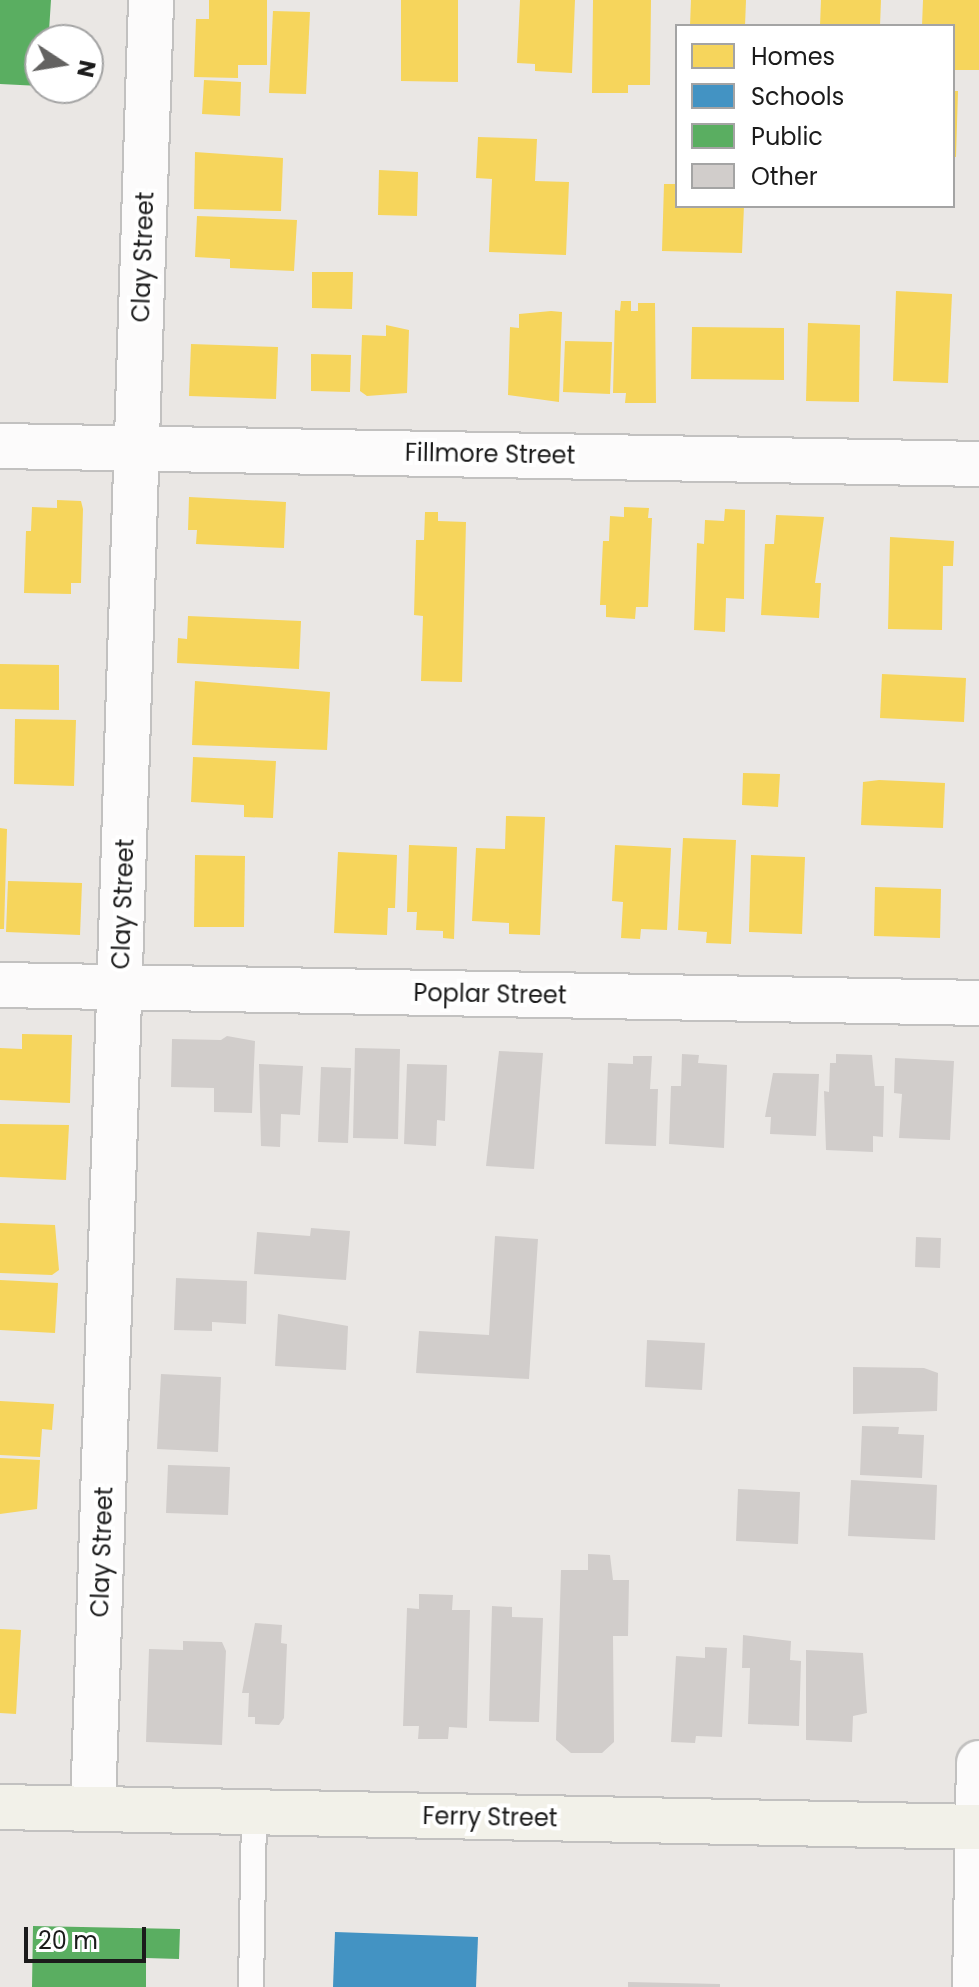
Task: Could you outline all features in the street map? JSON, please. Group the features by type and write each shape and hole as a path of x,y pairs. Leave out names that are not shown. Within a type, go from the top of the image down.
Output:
{"main road":[{"name":"Ferry Street","path":"0,1807 978,1827"}],"street":[{"name":"Clay Street","path":"93,1808 151,0"},
{"name":"Fillmore Street","path":"0,446 979,464"},
{"name":"Poplar Street","path":"0,985 979,1003"},
{"path":"975,1987 979,1763"}],"lane":[{"path":"251,1987 254,1812"}],"building: Homes":[{"path":"209,0 267,0 267,65 238,65 238,78 194,77 196,19 209,19"},
{"path":"401,0 458,0 458,82 401,81"},
{"path":"520,0 575,0 572,73 535,71 535,64 517,63"},
{"path":"593,0 651,0 650,85 628,85 628,93 592,93"},
{"path":"691,0 746,0 745,24 690,24"},
{"path":"821,0 881,0 880,24 820,24"},
{"path":"923,0 979,0 979,70 955,70 955,24 922,24"},
{"path":"273,11 310,12 306,94 269,93"},
{"path":"204,80 241,82 240,116 202,114"},
{"path":"955,91 958,91 956,157"},
{"path":"478,137 537,139 535,181 569,182 566,255 489,252 492,179 476,178"},
{"path":"195,152 283,158 281,211 194,209"},
{"path":"379,170 418,172 417,216 378,215"},
{"path":"664,184 675,184 675,208 744,208 742,253 662,251"},
{"path":"197,216 297,220 294,271 230,268 230,259 195,257"},
{"path":"312,272 353,272 352,309 312,308"},
{"path":"896,291 952,294 948,383 893,381"},
{"path":"621,301 631,301 631,311 638,311 638,303 655,303 656,403 625,403 626,393 613,393 615,310 620,311"},
{"path":"562,312 559,402 508,395 510,327 519,328 519,314"},
{"path":"808,323 860,325 859,402 806,401"},
{"path":"386,325 409,330 407,393 367,396 360,391 362,335 386,336"},
{"path":"692,327 784,328 784,380 691,379"},
{"path":"565,341 612,342 610,394 563,392"},
{"path":"191,344 278,347 276,399 189,396"},
{"path":"311,354 351,355 350,392 311,391"},
{"path":"189,497 286,502 284,548 196,544 197,530 188,530"},
{"path":"57,500 81,501 81,583 71,583 71,594 24,593 26,531 31,531 32,507 57,508"},
{"path":"624,507 649,508 648,518 652,518 648,607 636,607 635,619 606,617 606,605 600,605 603,541 609,541 610,516 624,517"},
{"path":"725,509 745,510 744,599 726,598 725,632 694,630 697,543 704,544 705,520 724,521"},
{"path":"425,512 438,512 438,521 466,522 462,682 421,681 423,616 414,615 416,540 424,540"},
{"path":"776,515 824,517 815,583 821,583 819,618 761,615 765,544 774,544"},
{"path":"890,537 954,541 953,566 943,566 942,630 888,629"},
{"path":"188,616 301,621 299,669 177,663 178,638 187,639"},
{"path":"0,664 59,665 59,710 0,709"},
{"path":"882,674 966,678 964,722 880,718"},
{"path":"195,681 330,692 327,750 192,745"},
{"path":"15,719 76,720 74,786 14,784"},
{"path":"193,757 276,761 273,818 244,817 244,805 191,802"},
{"path":"743,773 780,774 778,807 742,805"},
{"path":"863,782 945,783 943,828 861,825"},
{"path":"506,816 545,817 540,935 509,934 509,923 472,921 476,848 505,849"},
{"path":"0,828 7,829 4,929 0,929"},
{"path":"683,838 736,840 731,944 706,943 707,932 678,930"},
{"path":"409,845 457,847 454,939 443,938 443,931 416,930 417,912 407,912"},
{"path":"615,845 671,848 667,930 641,929 640,939 621,938 623,902 612,901"},
{"path":"338,852 397,855 395,908 388,908 387,935 334,933"},
{"path":"195,855 245,856 244,927 194,927"},
{"path":"751,855 805,857 802,934 749,932"},
{"path":"8,881 82,883 80,935 6,932"},
{"path":"875,887 941,889 940,938 874,936"},
{"path":"22,1034 72,1035 70,1103 0,1100 0,1048 22,1049"},
{"path":"0,1124 69,1125 66,1180 0,1177"},
{"path":"0,1223 55,1225 59,1270 52,1275 0,1273"},
{"path":"0,1280 58,1283 55,1333 0,1330"},
{"path":"0,1401 54,1404 52,1430 42,1429 40,1457 0,1455"},
{"path":"0,1458 40,1460 37,1509 0,1514"},
{"path":"0,1629 21,1630 16,1714 0,1713"}],"building: Schools":[{"path":"335,1932 478,1937 476,1987 333,1987"}],"building: Public":[{"path":"0,0 51,0 49,24 24,24 24,85 0,84"},
{"path":"33,1926 180,1929 179,1959 146,1958 146,1987 32,1987"}],"building: Other":[{"path":"227,1036 255,1041 252,1113 214,1112 214,1088 171,1087 172,1039 221,1040"},
{"path":"355,1048 400,1049 398,1139 353,1138"},
{"path":"499,1051 543,1053 534,1169 486,1166"},
{"path":"682,1054 699,1055 698,1063 727,1065 724,1148 669,1144 671,1086 681,1086"},
{"path":"836,1054 872,1055 875,1086 884,1086 883,1137 873,1136 873,1152 826,1150 824,1091 829,1092 830,1063 836,1063"},
{"path":"633,1056 652,1056 650,1089 658,1089 656,1146 605,1144 608,1063 633,1064"},
{"path":"895,1058 954,1061 950,1140 899,1138 902,1094 894,1093"},
{"path":"259,1064 303,1066 300,1115 281,1114 280,1147 261,1146"},
{"path":"407,1064 447,1065 445,1121 437,1120 436,1146 404,1144"},
{"path":"321,1067 351,1068 348,1143 318,1142"},
{"path":"773,1073 819,1074 816,1136 770,1134 771,1117 765,1117"},
{"path":"311,1228 350,1231 346,1280 254,1274 257,1232 310,1236"},
{"path":"495,1236 538,1239 529,1379 416,1373 419,1331 489,1335"},
{"path":"916,1237 941,1238 940,1268 915,1267"},
{"path":"176,1278 247,1281 246,1324 212,1322 212,1331 174,1330"},
{"path":"278,1314 348,1326 346,1370 275,1366"},
{"path":"647,1340 705,1343 702,1390 645,1387"},
{"path":"853,1367 924,1368 938,1373 937,1411 853,1414"},
{"path":"161,1374 221,1377 218,1452 157,1449"},
{"path":"862,1426 899,1427 898,1434 924,1435 922,1478 860,1475"},
{"path":"168,1465 230,1467 228,1515 166,1513"},
{"path":"851,1480 937,1485 935,1540 848,1536"},
{"path":"738,1489 800,1492 798,1544 736,1541"},
{"path":"588,1554 610,1555 613,1580 629,1580 628,1636 613,1636 614,1742 602,1753 571,1753 556,1740 561,1570 588,1570"},
{"path":"419,1594 453,1595 452,1610 470,1610 467,1728 449,1727 448,1739 418,1739 419,1726 403,1726 407,1608 419,1609"},
{"path":"492,1606 512,1607 512,1617 543,1618 539,1722 489,1721"},
{"path":"255,1623 282,1625 281,1643 287,1644 284,1718 279,1725 255,1724 255,1717 248,1717 249,1693 242,1693"},
{"path":"743,1635 791,1641 790,1660 801,1661 799,1726 748,1724 750,1668 742,1668"},
{"path":"183,1641 222,1642 226,1651 222,1745 146,1742 149,1649 183,1650"},
{"path":"705,1647 727,1648 722,1737 696,1736 695,1743 671,1742 676,1656 705,1658"},
{"path":"806,1650 863,1653 867,1713 853,1716 852,1742 806,1740"},
{"path":"628,1982 720,1984 720,1987 628,1987"}]}
